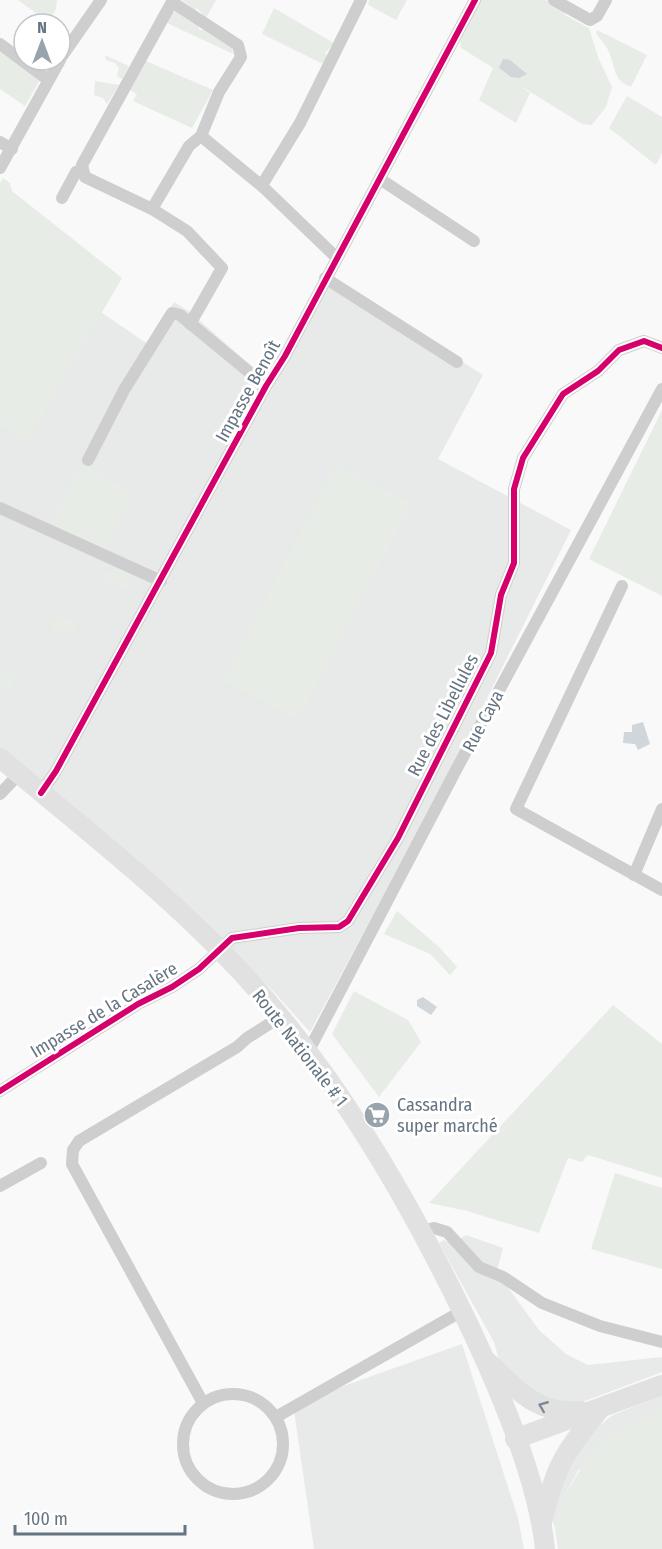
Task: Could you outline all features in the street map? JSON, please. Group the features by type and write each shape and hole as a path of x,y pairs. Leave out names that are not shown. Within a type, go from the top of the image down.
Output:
{"main road":[{"name":"Route Nationale # 1","path":"0,758 221,950 280,1017 377,1153 422,1231 485,1359 515,1439 542,1523 544,1549"},
{"path":"485,1359 524,1396 544,1408 569,1411 600,1409"},
{"path":"515,1439 662,1385"},
{"path":"542,1523 552,1478 557,1468 572,1442 600,1409"}],"street":[{"path":"72,42 101,0"},
{"path":"262,185 300,123 361,0"},
{"name":"Impasse Benoît","path":"41,793 56,771 266,386 285,356 475,0"},
{"path":"554,0 590,20 597,16 606,0"},
{"path":"152,209 189,146 201,136 219,92 240,61 241,52 238,45 173,1 81,165 85,177 152,209 187,231 222,268 190,324"},
{"path":"0,44 47,79"},
{"path":"0,168 52,72"},
{"path":"201,136 262,185 337,258"},
{"path":"0,142 12,149"},
{"path":"62,198 76,172 82,170"},
{"path":"381,179 474,241"},
{"path":"325,278 458,362"},
{"path":"88,460 124,390 170,316 176,313 266,386"},
{"name":"Rue des Libellules","path":"221,950 232,938 242,935 299,928 339,927 348,921 361,903 398,838 491,653 501,595 514,563 514,489 523,459 563,394 598,371 619,350 644,341 662,348"},
{"name":"Rue Caya","path":"307,1054 456,770 662,389"},
{"path":"0,508 161,581"},
{"path":"622,586 516,806 519,812 662,890"},
{"path":"0,794 19,774"},
{"path":"634,875 662,809"},
{"name":"Impasse de la Casalère","path":"0,1091 138,1004 172,987 221,950"},
{"path":"203,1403 72,1164 71,1157 79,1141 237,1047 280,1017"},
{"path":"0,1186 41,1163"},
{"path":"422,1231 434,1228 447,1232 479,1267 503,1277 543,1303 600,1326 662,1342"},
{"path":"276,1417 462,1311"},
{"path":"234,1393 251,1397 265,1405 276,1417 282,1433 283,1449 279,1465 269,1478 256,1488 240,1493 223,1493 208,1487 195,1477 186,1462 182,1446 184,1430 191,1415 203,1403 218,1396 234,1393"}],"shaded area":[{"path":"18,0 57,0 54,12 34,12"},
{"path":"182,0 216,0 206,18 197,8 195,10"},
{"path":"369,0 407,0 396,20 368,5"},
{"path":"478,0 546,0 564,9 565,15 589,28 598,57 612,87 606,107 592,125 582,124 519,85 530,93 516,123 479,100 493,68 461,48 460,37"},
{"path":"274,8 334,43 325,53 327,55 323,64 262,34"},
{"path":"178,10 199,22 199,30 210,29 232,46 233,54 167,23 173,11"},
{"path":"597,30 647,55 631,87 618,78 608,49 596,34"},
{"path":"0,52 12,60 12,72 29,72 40,80 25,106 0,89"},
{"path":"105,55 129,66 122,79 117,76 119,68 115,63 106,60"},
{"path":"503,59 510,60 527,74 519,78 511,77 499,68"},
{"path":"146,61 213,90 192,128 133,101 137,94 130,90"},
{"path":"95,81 119,85 107,104 103,98 94,95"},
{"path":"627,96 662,117 662,153 656,165 609,128"},
{"path":"3,178 10,183 12,191 122,278 27,442 0,425 0,183"},
{"path":"332,278 483,375 438,459 571,530 447,778 310,1032 273,991 104,834 0,748 0,414 95,308 149,345 174,302 190,312 273,385"},
{"path":"662,410 662,596 589,559"},
{"path":"81,462 132,494 104,550 50,526"},
{"path":"336,464 412,503 298,719 223,681"},
{"path":"130,572 129,590 104,582 100,573"},
{"path":"54,614 74,621 75,632 52,633"},
{"path":"1,672 15,675 11,692 0,689"},
{"path":"643,722 650,744 638,750 635,744 623,743 624,732 632,732 632,725"},
{"path":"397,911 439,947 457,967 450,975 430,954 384,934"},
{"path":"354,991 408,1020 421,1042 379,1097 332,1034"},
{"path":"423,997 437,1007 431,1015 417,1006 417,1000"},
{"path":"613,1005 662,1044 662,1178 588,1155 582,1162 568,1158 539,1233 467,1211 429,1203"},
{"path":"615,1173 662,1188 662,1269 591,1249"},
{"path":"466,1235 503,1248 495,1278 507,1286 539,1330 566,1354 588,1365 662,1357 662,1372 577,1404 531,1396 499,1360 494,1342 439,1243 444,1240 453,1244"},
{"path":"462,1344 518,1518 524,1549 314,1549 293,1404"},
{"path":"662,1395 662,1409 642,1420 578,1471 562,1500 555,1528 552,1519 557,1485 586,1436 613,1415"},
{"path":"662,1409 662,1549 558,1549 555,1528 562,1500 591,1452 608,1436"}],"cycle path":[{"path":"41,793 56,771 266,386 285,356 475,0"},
{"path":"0,1091 138,1004 172,987 199,969 232,938 299,928 339,927 348,921 398,838 491,653 501,595 514,563 514,489 523,458 563,394 598,371 619,350 644,341 662,348"}],"place":[{"name":"Cassandra super marché","path":"377,1115"}]}
